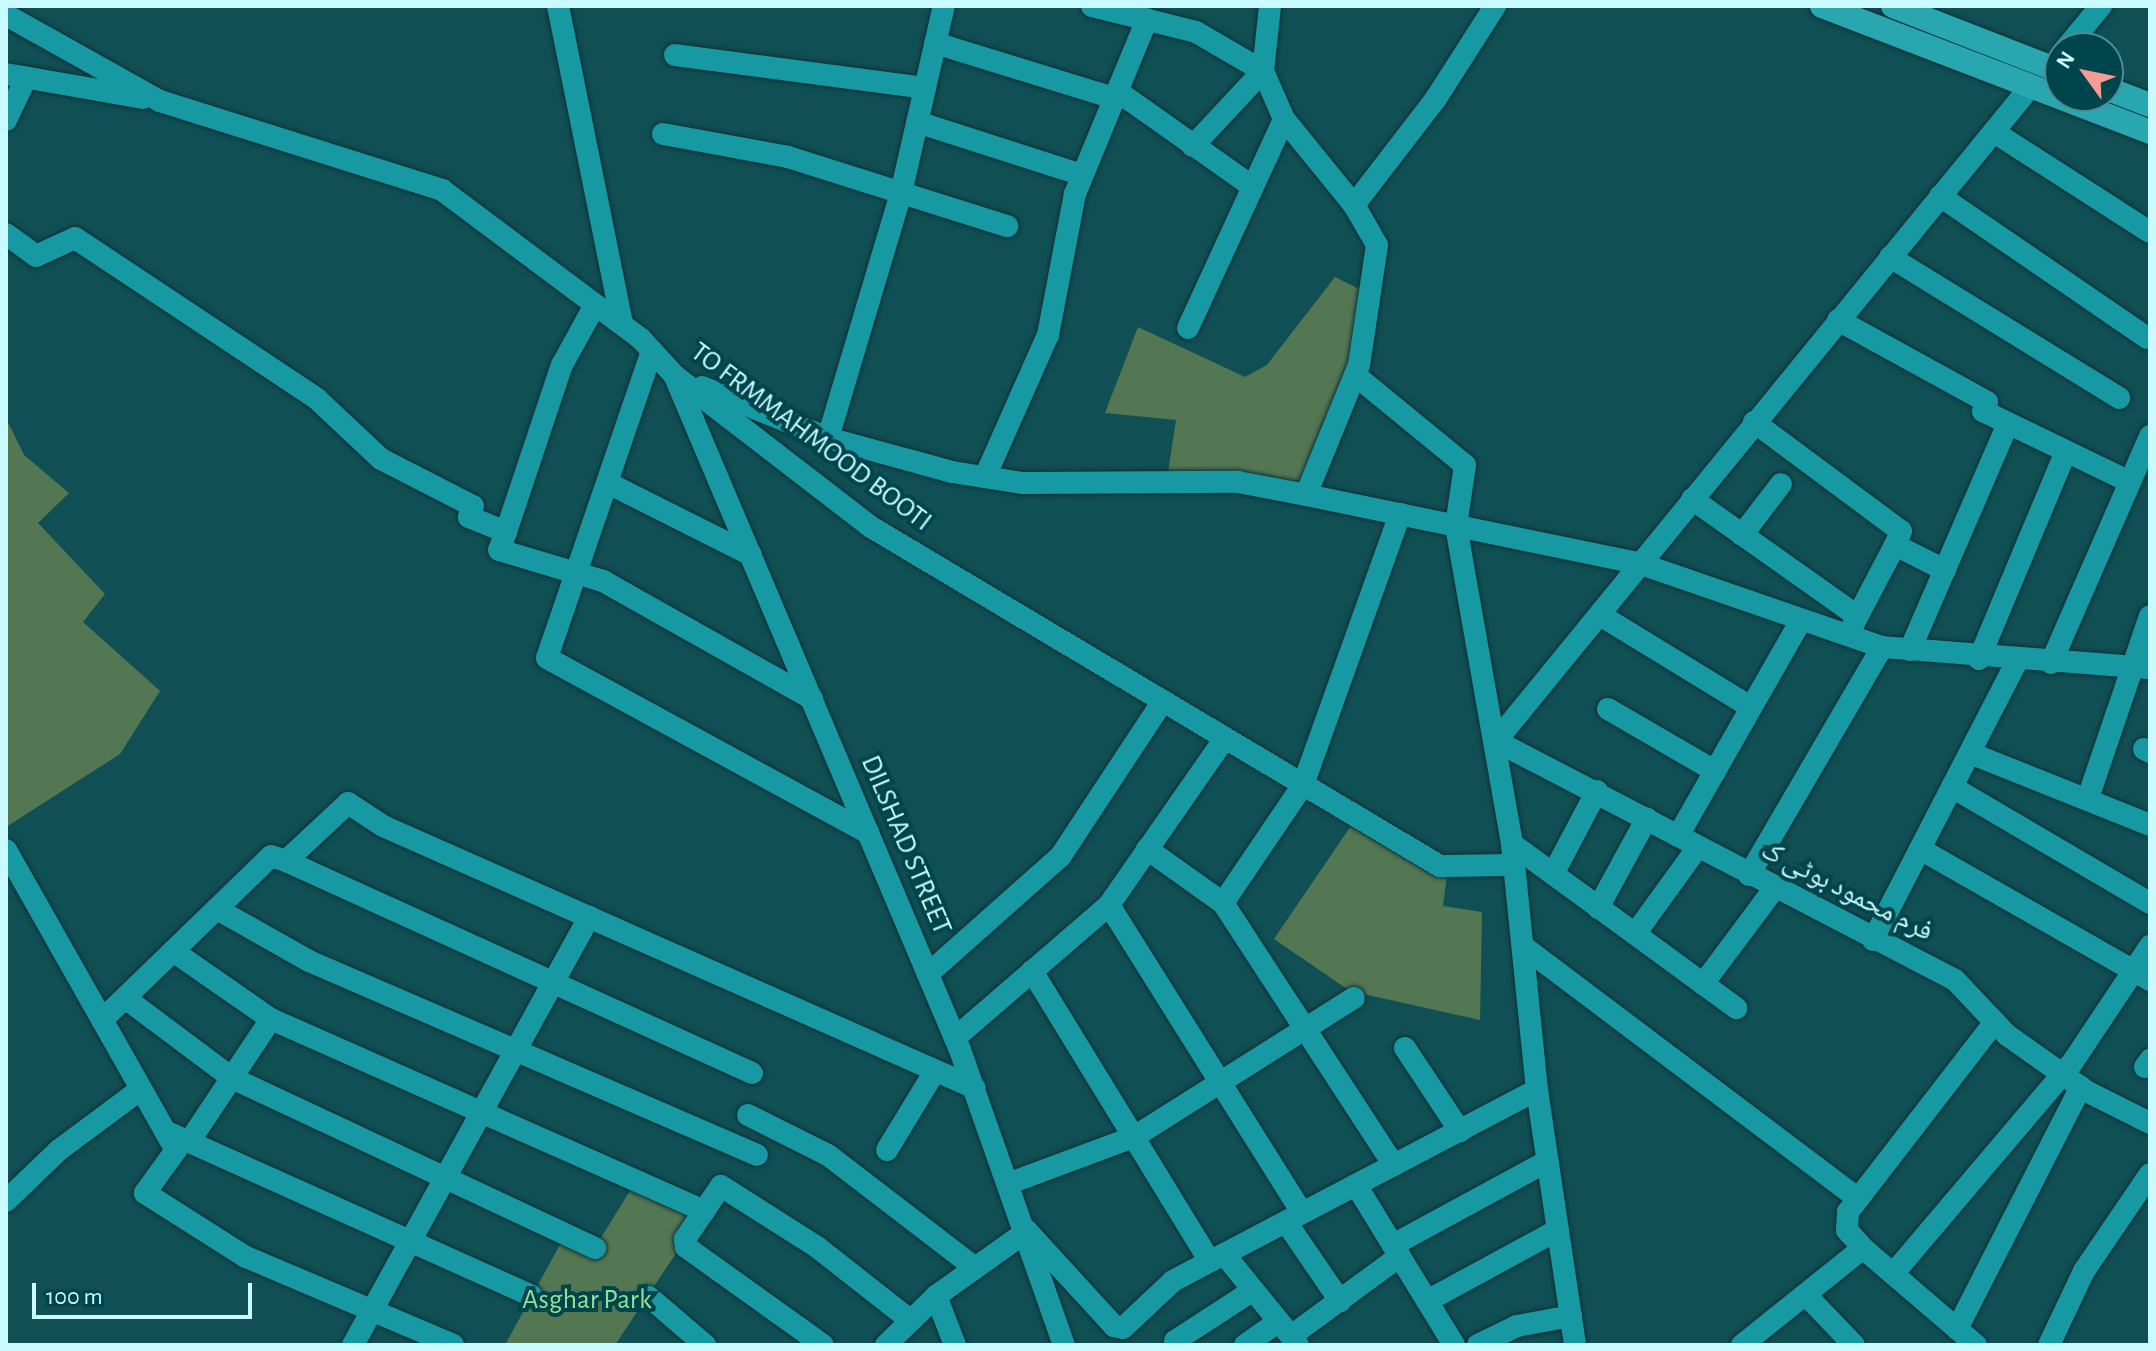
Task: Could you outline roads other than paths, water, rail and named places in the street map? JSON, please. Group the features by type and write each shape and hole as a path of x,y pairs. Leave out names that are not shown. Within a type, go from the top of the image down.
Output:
{"main road":[{"path":"1822,6 2150,132"},
{"path":"1893,6 2044,59"},
{"path":"2124,95 2150,105"}],"street":[{"path":"558,6 622,324"},
{"path":"828,438 901,193 944,6"},
{"path":"1092,6 1134,13 1196,32 1263,71"},
{"path":"1270,6 1263,71 1284,119 1354,205 1377,245 1372,305 1355,375 1306,495"},
{"path":"1354,205 1435,100 1495,6"},
{"path":"2079,32 2101,6"},
{"path":"985,477 1048,335 1082,175 1116,95 1134,13"},
{"name":"TO FRMMAHMOOD BOOTI","path":"6,15 160,101 442,190 622,324 675,376 871,527 1440,866 1513,855"},
{"path":"935,43 1116,95 1253,187"},
{"path":"675,55 925,88"},
{"path":"1193,146 1263,71"},
{"path":"6,120 16,76 160,101"},
{"path":"1496,741 1600,615 1638,563 2031,86"},
{"path":"1188,328 1284,119"},
{"path":"917,122 1082,175"},
{"path":"1994,132 2150,232"},
{"path":"663,134 788,157 1007,226"},
{"path":"1940,196 2147,338"},
{"path":"6,234 36,256 75,238 317,399 381,459 473,506 469,517 506,532"},
{"path":"1890,257 2119,398"},
{"path":"595,305 562,365 499,550 603,581 812,699"},
{"path":"1838,320 1987,402 1983,411 2130,482"},
{"path":"652,351 547,658 868,833"},
{"path":"1355,375 1465,465 1456,526 1496,741 1513,855 1537,1090 1575,1345"},
{"path":"675,376 828,438 985,477 1095,485 1238,482 1638,563 1847,638 1882,647 1979,659 2139,668"},
{"name":"DILSHAD STREET","path":"675,376 955,1038 1010,1183 1064,1345"},
{"path":"1754,422 1901,531 1847,638"},
{"path":"1910,650 2008,423"},
{"path":"2051,663 2150,436"},
{"path":"1979,659 2066,451"},
{"path":"608,483 751,555"},
{"path":"1742,535 1781,484"},
{"path":"1692,499 1857,616"},
{"path":"1223,903 1303,785 1400,514"},
{"path":"1895,545 1945,570"},
{"path":"1600,615 1751,707"},
{"path":"2088,798 2139,668 2150,616"},
{"path":"1678,836 1801,620"},
{"path":"1749,875 1882,647"},
{"path":"1873,940 2017,661"},
{"path":"928,974 1060,857 1163,701"},
{"path":"1608,709 1715,771"},
{"path":"955,1038 1109,905 1225,738"},
{"name":"فرم محمود بوٹی ک","path":"1496,741 1597,791 1774,889 1955,980 1995,1022 2059,1073 2150,1123"},
{"path":"1970,753 2150,825"},
{"path":"1952,787 2150,903"},
{"path":"1553,874 1597,791"},
{"path":"286,861 348,803 383,826 975,1088"},
{"path":"1598,908 1647,818"},
{"path":"1635,934 1698,847"},
{"path":"1147,849 1223,903 1394,1165"},
{"path":"1920,849 2143,976"},
{"path":"6,850 176,1150 145,1193 246,1257 453,1345"},
{"path":"1513,855 1553,874 1736,1008"},
{"path":"102,1020 271,856 752,1073"},
{"path":"1703,984 1774,889"},
{"path":"1109,905 1221,1084 1340,1301"},
{"path":"217,909 309,961 757,1155"},
{"path":"353,1345 589,917"},
{"path":"1893,1274 2143,976 2150,946"},
{"path":"1524,947 1858,1199"},
{"path":"173,951 271,1019 704,1211"},
{"path":"1032,971 1134,1137 1217,1258 1252,1291 1289,1335"},
{"path":"125,998 232,1078 447,1175 595,1248"},
{"path":"1010,1183 1134,1137 1354,998"},
{"path":"189,1142 271,1019"},
{"path":"1976,1345 1863,1248 1847,1230 1848,1212 1995,1022"},
{"path":"1405,1048 1460,1131"},
{"path":"887,1150 935,1071"},
{"path":"1957,1329 2081,1087"},
{"path":"6,1201 59,1150 141,1089"},
{"path":"886,1345 936,1296 1027,1231 1118,1328 1173,1281 1537,1090"},
{"path":"748,1115 828,1155 974,1267"},
{"path":"165,1131 532,1296"},
{"path":"1245,1345 1289,1335 1340,1301 1396,1251 1548,1161"},
{"path":"2049,1345 2084,1271 2150,1174"},
{"path":"1356,1185 1454,1345"},
{"path":"823,1345 686,1247 685,1239 721,1186 817,1247 910,1320"},
{"path":"1427,1301 1558,1230"},
{"path":"1742,1345 1863,1248"},
{"path":"1175,1341 1252,1291"},
{"path":"1806,1295 1854,1345"},
{"path":"936,1296 955,1345"},
{"path":"649,1297 705,1345"},
{"path":"1478,1345 1517,1326 1571,1316"}],"park label":[{"name":"Asghar Park","path":"587,1300"}]}
